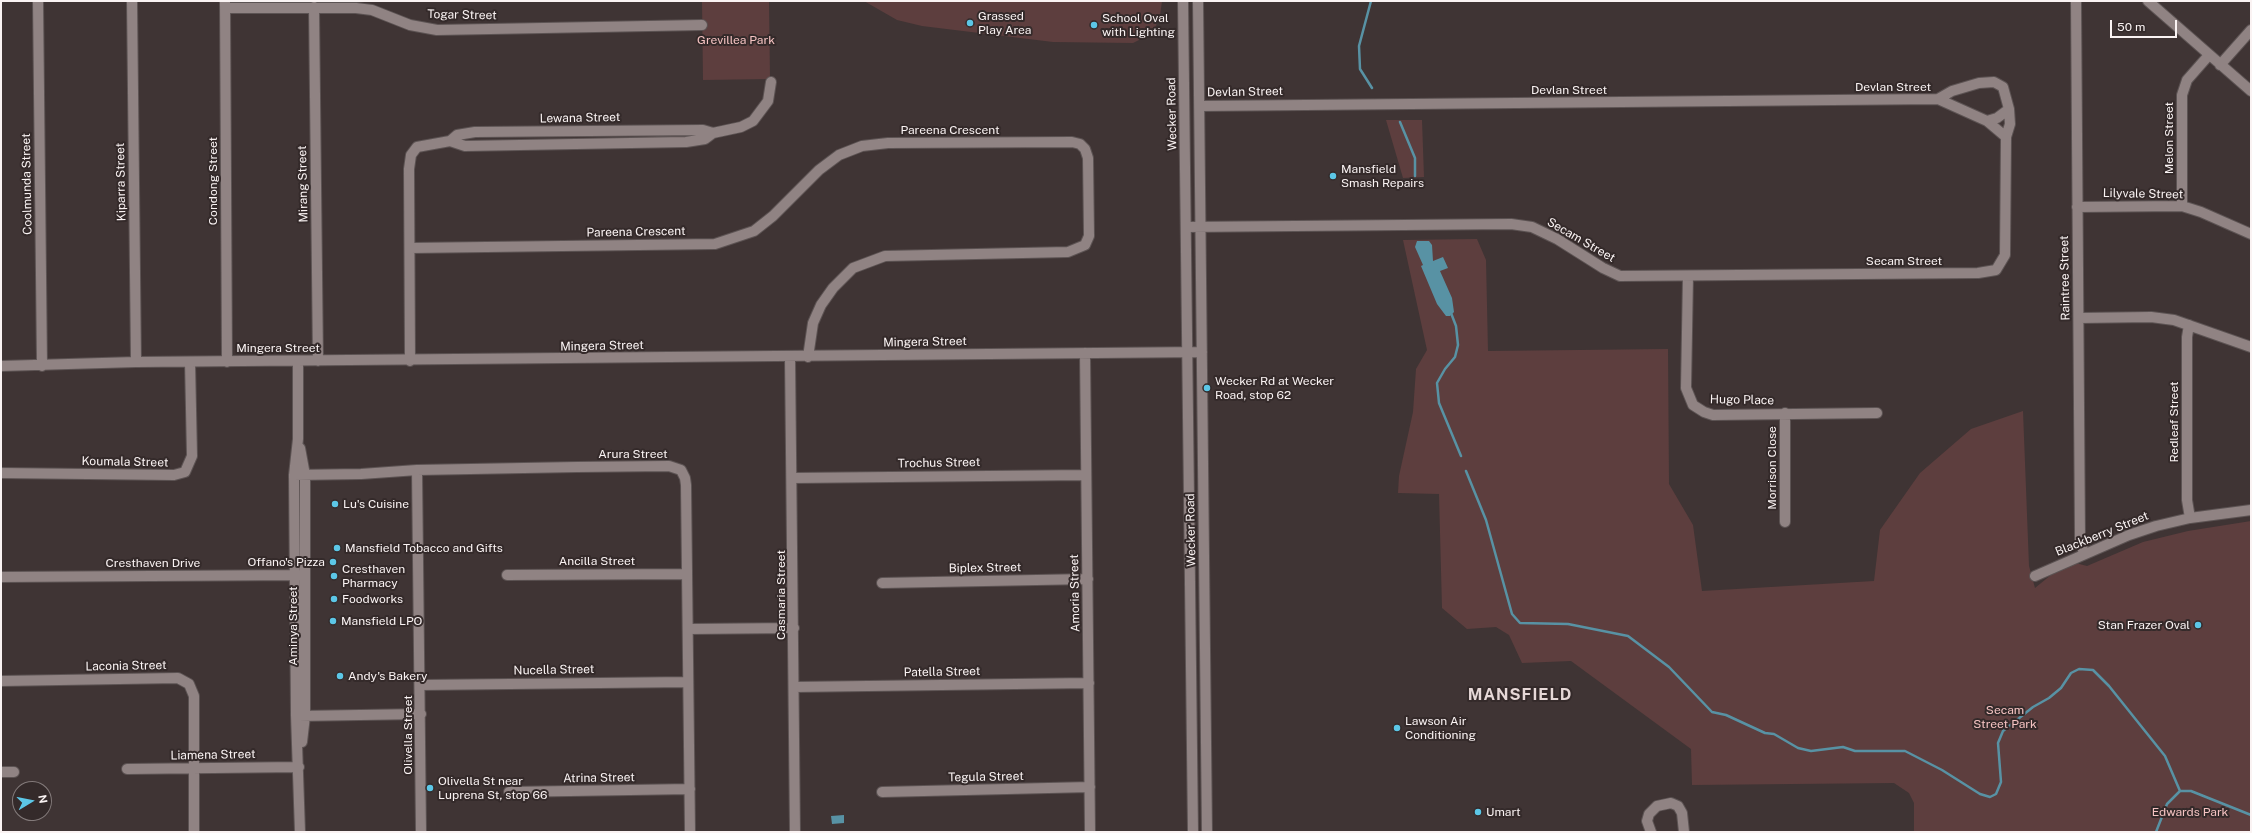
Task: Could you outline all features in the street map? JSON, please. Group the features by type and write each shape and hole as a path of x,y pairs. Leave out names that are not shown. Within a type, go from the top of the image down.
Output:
{"street":[{"name":"Coolmunda Street","path":"38,1 42,366"},
{"name":"Kiparra Street","path":"132,1 136,362"},
{"name":"Wecker Road","path":"1183,1 1187,227 1193,832"},
{"name":"Wecker Road","path":"1198,1 1202,227 1207,832"},
{"name":"Raintree Street","path":"2076,1 2080,539 2084,554"},
{"path":"2148,1 2251,91"},
{"name":"Togar Street","path":"225,4 372,10 410,25 437,30 702,25"},
{"name":"Condong Street","path":"225,4 227,362"},
{"name":"Mirang Street","path":"314,7 318,361"},
{"path":"2220,65 2251,30"},
{"name":"Melon Street","path":"2182,206 2182,95 2187,80 2209,55"},
{"name":"Lewana Street","path":"410,361 409,169 411,155 417,147 450,141 457,135 475,132 703,130 713,133 741,127 753,121 768,101 771,82"},
{"name":"Devlan Street","path":"1938,100 1952,91 1979,83 1994,82 2003,87 2009,109 2010,124 2006,137 2005,255 1996,270"},
{"name":"Devlan Street","path":"1200,106 1938,100 1987,121 2006,137"},
{"path":"1987,121 1997,118 2009,109"},
{"name":"Pareena Crescent","path":"410,248 715,244 754,232 773,216 819,170 839,156 862,146 888,143 1072,142 1080,144 1085,149 1088,158 1089,236 1084,245 1076,250 1068,252 885,256 853,268 833,288 821,305 813,323 808,357"},
{"name":"Lilyvale Street","path":"2077,206 2182,206 2201,212 2251,234"},
{"name":"Secam Street","path":"1202,227 1511,224 1532,227 1557,239 1603,268 1620,276 1978,273 1996,270"},
{"path":"1187,227 1202,227"},
{"name":"Hugo Place","path":"1688,276 1686,388 1693,405 1704,412 1713,414 1876,413"},
{"path":"2079,318 2152,317 2189,325 2251,347"},
{"name":"Redleaf Street","path":"2189,325 2187,337 2187,500 2190,518"},
{"name":"Mingera Street","path":"1,366 42,366 136,362 410,361 1202,352"},
{"name":"Amoria Street","path":"1085,353 1090,683 1090,832"},
{"name":"Casmaria Street","path":"790,357 793,478 795,832"},
{"name":"Koumala Street","path":"1,473 174,476 185,472 192,456 190,362"},
{"name":"Aminya Street","path":"298,362 298,439 294,475 295,575 301,716"},
{"name":"Morrison Close","path":"1785,413 1785,522"},
{"name":"Aminya Street","path":"298,439 305,475 306,575 299,767 300,832"},
{"name":"Arura Street","path":"294,475 368,474 417,470 678,467 684,473 686,485 690,832"},
{"name":"Olivella Street","path":"417,470 421,685 421,832"},
{"name":"Trochus Street","path":"793,478 1086,474"},
{"name":"Blackberry Street","path":"2035,576 2136,532 2190,518 2251,510"},
{"name":"Ancilla Street","path":"507,575 687,574"},
{"name":"Cresthaven Drive","path":"1,577 306,575"},
{"name":"Biplex Street","path":"882,583 1088,579"},
{"path":"1191,593 1205,594"},
{"path":"688,629 794,628"},
{"name":"Laconia Street","path":"1,681 178,678 189,684 194,696 194,832"},
{"name":"Nucella Street","path":"421,685 688,682"},
{"name":"Patella Street","path":"794,687 1090,683"},
{"path":"1192,683 1206,683"},
{"path":"301,716 421,714"},
{"name":"Liamena Street","path":"128,769 299,767"},
{"path":"1,772 14,772"},
{"name":"Tegula Street","path":"882,792 1090,788"},
{"name":"Atrina Street","path":"509,792 690,789"},
{"path":"1651,832 1647,821 1652,810 1664,804 1671,803 1678,806 1682,813 1684,832"}],"green space":[{"name":"Grevillea Park","path":"702,1 769,1 770,79 703,80"},
{"path":"864,1 1162,1 1160,16 1155,28 1145,37 1133,43 1053,42 922,26 897,20"},
{"path":"1386,120 1422,120 1424,177 1403,178"},
{"path":"1477,239 1486,260 1488,351 1668,349 1669,484 1693,525 1702,591 1874,581 1880,530 1920,473 1971,429 2023,411 2029,566 2035,588 2068,561 2087,566 2143,542 2188,531 2251,521 2251,832 1914,832 1914,803 1909,793 1894,783 1692,785 1691,749 1571,661 1522,663 1509,635 1496,627 1467,629 1442,608 1439,494 1398,493 1399,476 1413,412 1416,369 1427,350 1403,240"}],"water":[{"path":"1417,241 1429,241 1432,245 1433,261 1443,257 1448,268 1440,271 1452,298 1454,312 1450,316 1446,316 1437,304 1421,266 1423,265 1415,247"},
{"path":"844,815 844,823 832,824 831,816"}],"waterway":[{"path":"1371,1 1359,46 1360,69 1372,88"},
{"path":"1400,122 1415,158 1415,176"},
{"path":"1451,313 1456,326 1458,345 1455,357 1445,369 1437,383 1439,403 1461,456"},
{"path":"1466,471 1486,520 1512,614 1520,623 1568,624 1628,636 1669,667 1712,712 1726,715 1765,733 1774,734 1798,748 1811,751 1843,747 1855,751 1905,751 1942,770 1980,794 1990,797 1996,794 2001,782 1998,743 2003,731 2033,707 2049,698 2061,688 2071,673 2079,669 2093,670 2109,686 2165,756 2180,791"},
{"path":"2156,832 2167,804 2180,791 2191,791 2251,815"}],"place":[{"name":"Grassed Play Area","path":"970,23"},
{"name":"School Oval with Lighting","path":"1094,25"},
{"name":"Mansfield Smash Repairs","path":"1333,176"},
{"name":"Wecker Rd at Wecker Road, stop 62","path":"1207,388"},
{"name":"Lu's Cuisine","path":"335,504"},
{"name":"Mansfield Tobacco and Gifts","path":"337,548"},
{"name":"Offano's Pizza","path":"333,562"},
{"name":"Cresthaven Pharmacy","path":"334,576"},
{"name":"Foodworks","path":"334,599"},
{"name":"Mansfield LPO","path":"333,621"},
{"name":"Stan Frazer Oval","path":"2198,625"},
{"name":"Andy's Bakery","path":"340,676"},
{"name":"Lawson Air Conditioning","path":"1397,728"},
{"name":"Olivella St near Luprena St, stop 66","path":"430,788"},
{"name":"Umart","path":"1478,812"}],"district":[{"name":"MANSFIELD","path":"1520,695"}],"park label":[{"name":"Secam Street Park","path":"2005,717"},
{"name":"Edwards Park","path":"2190,812"}]}
